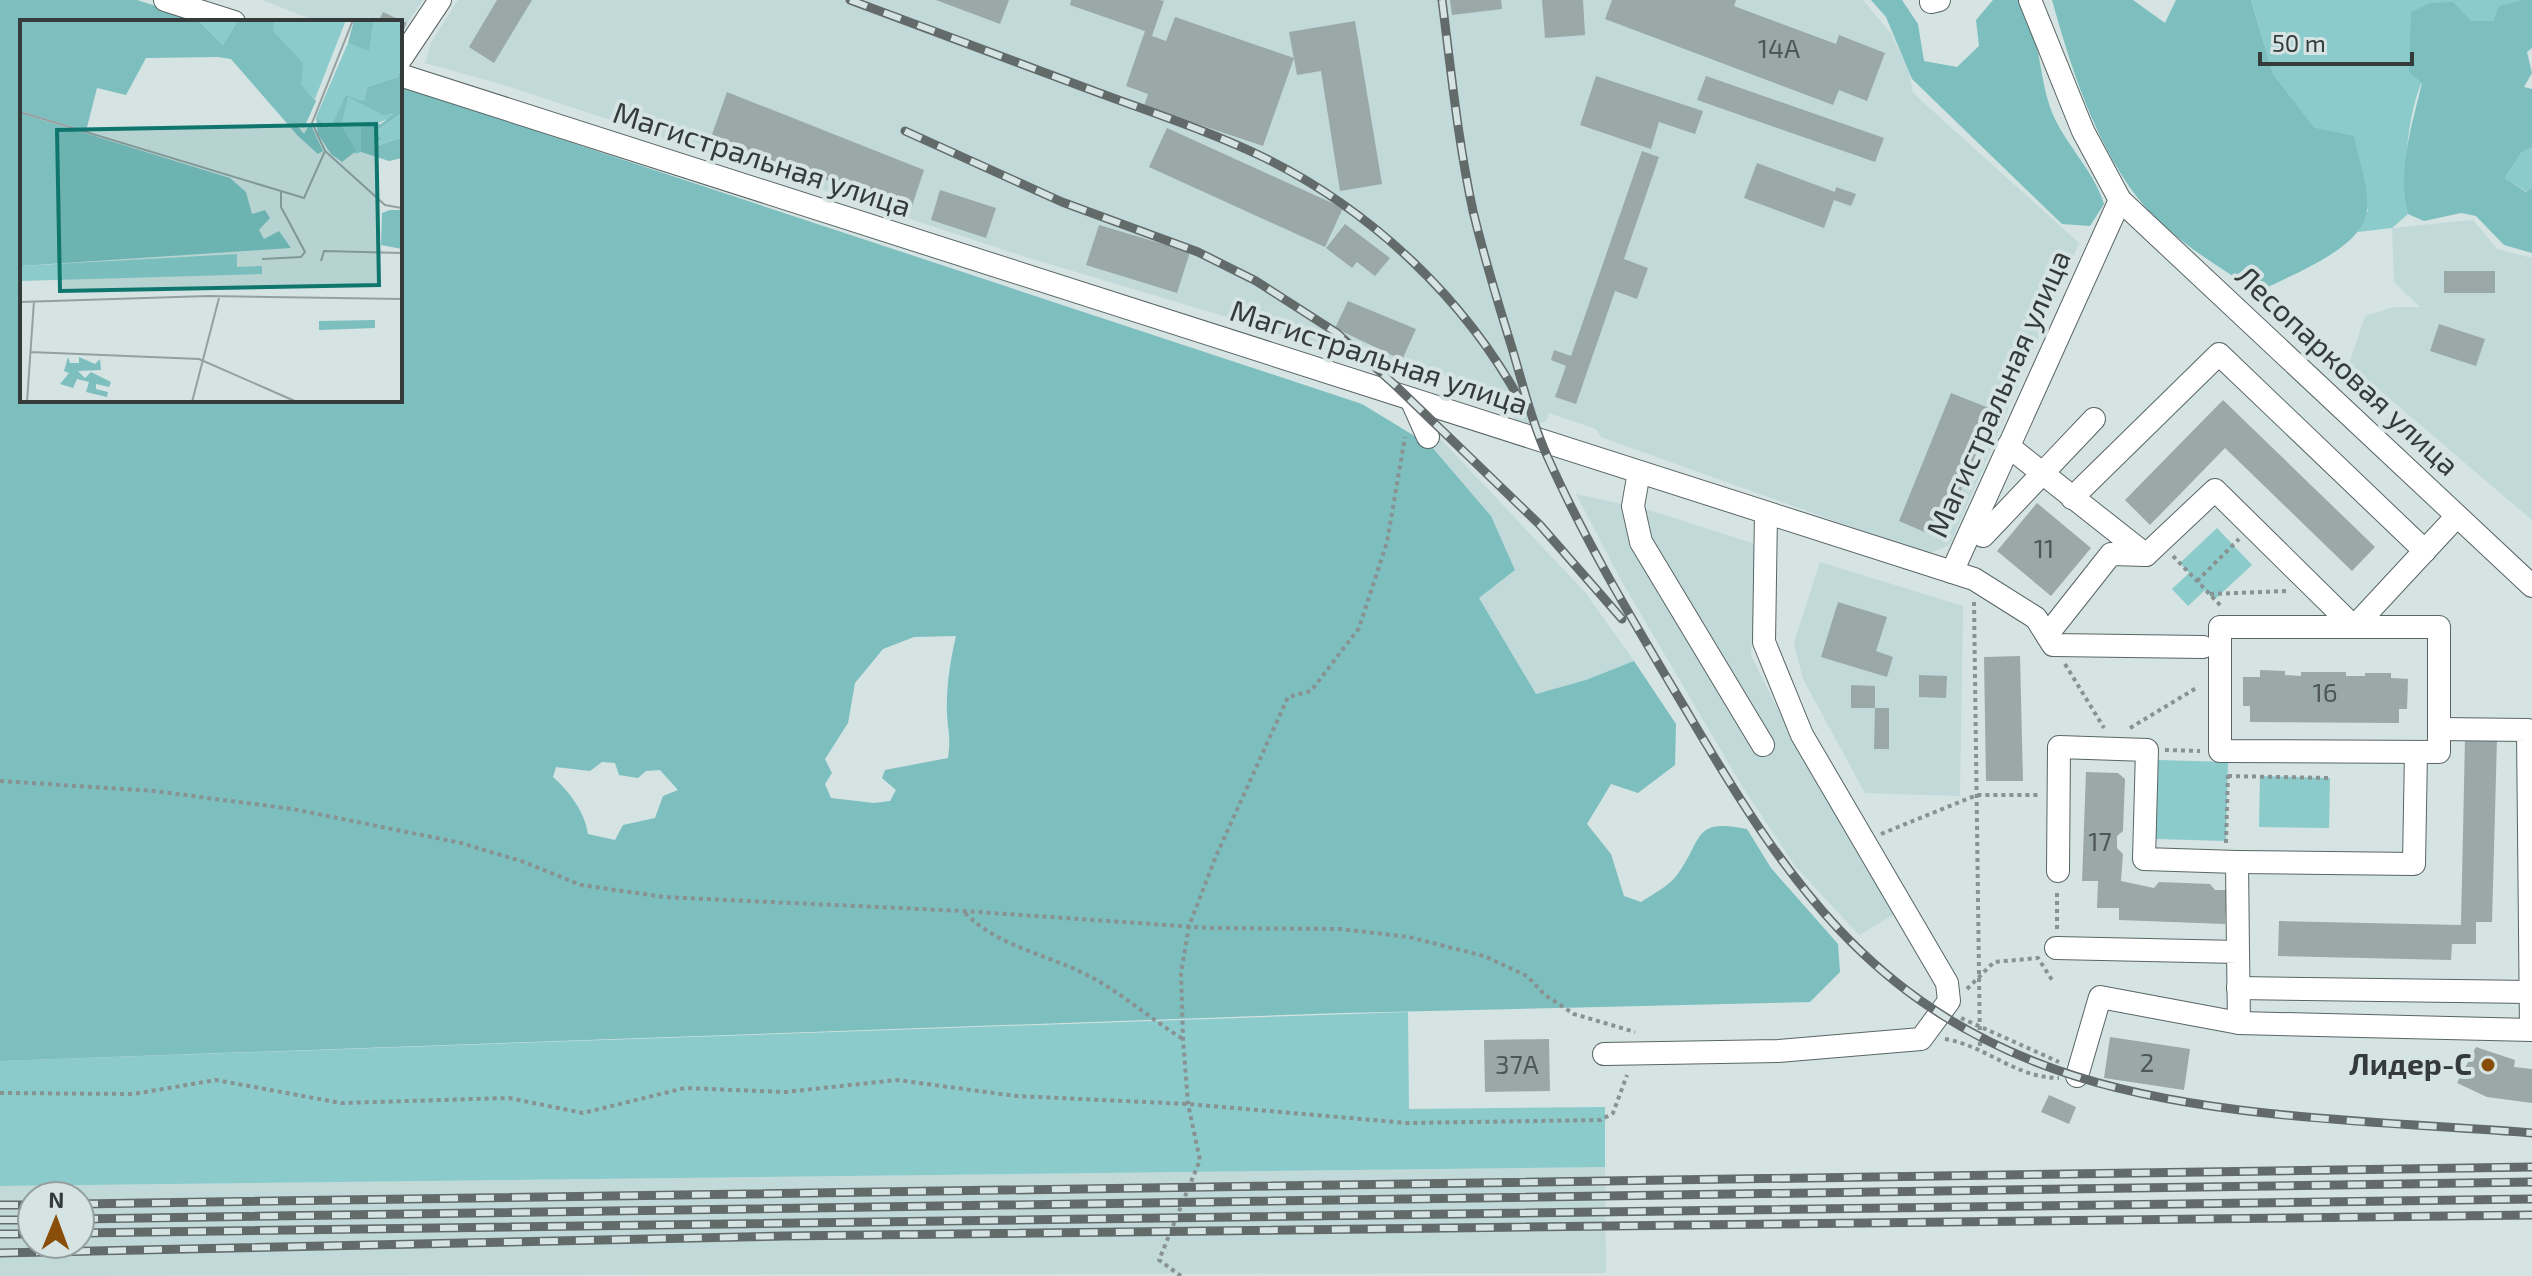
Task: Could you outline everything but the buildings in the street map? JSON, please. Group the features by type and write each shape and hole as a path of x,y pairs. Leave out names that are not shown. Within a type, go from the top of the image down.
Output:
{"street":[{"path":"165,0 228,13"},
{"path":"402,57 440,0"},
{"name":"Лесопарковая улица","path":"2030,0 2083,131 2120,200 2532,586"},
{"name":"Магистральная улица","path":"402,76 1952,572 2120,200"},
{"path":"2072,498 2219,354 2425,551"},
{"path":"1411,399 1428,437"},
{"path":"1983,536 2094,419"},
{"path":"2008,446 2072,498 2153,549"},
{"path":"1639,472 1633,506 1641,542 1763,745"},
{"path":"2050,640 2111,554 2153,549 2215,490 2354,627"},
{"path":"1604,1054 1641,1044 1778,1051 1921,1039 1947,1005 1947,983 1802,735 1764,642 1766,513"},
{"path":"2354,627 2457,516"},
{"path":"1952,572 1974,579 2036,618 2050,640"},
{"path":"2220,627 2240,627 2439,627 2439,752 2224,752 2220,627"},
{"path":"2050,640 2203,647"},
{"path":"2078,1073 2100,997 2239,1023 2531,1030 2528,730 2439,729"},
{"path":"2058,871 2059,747 2114,744 2147,750 2144,859 2414,864 2416,752"},
{"path":"2231,861 2238,952 2239,1023"},
{"path":"2056,948 2238,952"},
{"path":"2238,988 2530,992"}],"path":[{"path":"1181,1276 1159,1260 1200,1160 1188,1104 1183,1039 1181,973 1189,926 1216,856 1288,697 1311,691 1359,628 1387,542 1411,399"},
{"path":"2197,581 2252,526"},
{"path":"2153,549 2197,581 2240,627"},
{"path":"1974,579 1980,1049"},
{"path":"2210,594 2317,589"},
{"path":"2050,640 2114,744 2220,673"},
{"path":"2147,750 2224,752 2228,776 2231,861"},
{"path":"2228,776 2330,778"},
{"path":"0,781 154,791 293,809 461,843 524,862 581,885 664,897 963,911 1189,926 1340,929 1409,937 1484,956 1527,976 1545,995 1574,1014 1641,1044 1613,1113 1601,1120 1407,1123 1188,1104 1016,1096 897,1080 785,1092 685,1088 583,1113 509,1098 341,1103 216,1080 133,1094 0,1093"},
{"path":"1864,841 1977,795 2059,794"},
{"path":"2056,948 2058,871"},
{"path":"963,911 978,926 1030,955 1090,977 1183,1039"},
{"path":"2054,983 2038,958 1994,962 1947,1005 1980,1029 2078,1073"},
{"path":"1921,1039 1945,1039 1980,1049 2026,1074 2041,1078 2078,1073"}],"shaded area":[{"path":"0,0 137,0 200,20 20,20 20,402 402,402 402,87 1362,404 1431,446 1491,516 1515,570 1479,598 1536,694 1586,680 1634,661 1676,724 1675,765 1638,793 1611,784 1587,824 1611,854 1624,896 1641,902 1670,883 1708,829 1729,826 1747,829 1771,868 1838,944 1840,972 1810,1002 1343,1013 0,1061","holes":["956,636 950,665 948,758 885,770 882,778 896,790 890,801 874,803 831,798 825,784 832,773 825,759 848,723 855,683 883,649 914,637","602,762 615,763 619,775 638,778 646,771 660,770 678,790 663,796 655,818 623,825 615,840 588,834 575,802 553,777 556,767 590,771"]},
{"path":"262,0 423,0 407,23 383,12 379,20 314,20"},
{"path":"458,0 1863,0 1892,35 1909,72 1913,93 2079,243 1950,545 1927,554 1601,437 1596,429 1549,413 1546,421 1525,429 1488,391 1415,365 1397,368 1365,346 1356,361 1254,325 1029,258 504,85 425,63 432,41"},
{"path":"1871,0 1902,0 1918,24 1924,61 1957,67 1979,46 1976,20 1993,0 2019,0 2031,24 2046,94 2055,120 2093,179 2104,204 2090,226 2062,224 1912,79 1886,17"},
{"path":"2052,0 2133,0 2165,23 2176,0 2251,0 2273,74 2315,128 2354,136 2367,200 2363,223 2340,248 2306,269 2258,292 2210,261 2149,211 2108,152 2076,77"},
{"path":"2251,0 2521,0 2500,6 2493,21 2471,21 2424,79 2418,91 2407,145 2405,185 2408,214 2392,228 2358,232 2368,210 2315,128 2273,74"},
{"path":"2532,0 2532,48 2527,52 2532,73 2524,87 2532,89 2532,147 2521,153 2505,178 2526,192 2532,188 2532,253 2504,245 2476,216 2461,213 2424,221 2408,214 2404,181 2407,148 2422,83 2409,72 2411,12 2431,3 2453,2 2471,21 2493,21 2499,6"},
{"path":"2532,147 2532,188 2527,192 2505,178 2521,153"},
{"path":"2473,220 2497,249 2532,258 2532,520 2349,364 2365,316 2394,307 2420,307 2394,282 2392,228"},
{"path":"1433,431 1584,591 1634,661 1586,680 1536,694 1479,598 1515,570 1491,516 1431,446"},
{"path":"1576,494 1649,510 1758,545 1751,655 1792,739 1898,912 1859,935 1795,866 1742,786 1622,582"},
{"path":"2217,528 2252,565 2214,600 2205,590 2188,606 2172,589 2189,573 2180,563"},
{"path":"1820,562 1963,606 1960,796 1865,793 1803,679 1794,643"},
{"path":"2158,760 2228,762 2226,841 2156,839"},
{"path":"2260,776 2330,778 2329,828 2259,827"},
{"path":"1408,1012 1409,1109 1605,1107 1605,1167 96,1185 96,1180 16,1180 16,1186 0,1186 0,1061"},
{"path":"1605,1167 1606,1273 0,1276 0,1186 16,1186 16,1260 96,1260 96,1185"}],"railway":[{"path":"850,0 1201,130 1303,178 1377,230 1412,261 1473,328 1522,404"},
{"path":"1442,0 1473,211 1542,445 1615,588 1725,774 1798,882 1838,929 1883,972 1934,1010 1991,1042 2057,1070 2112,1087 2230,1109 2292,1116 2532,1133"},
{"path":"905,131 1062,202 1198,252 1256,281 1337,333 1540,525 1622,619"},
{"path":"96,1204 2532,1167"},
{"path":"96,1219 2532,1182"},
{"path":"96,1233 2532,1199"},
{"path":"0,1205 16,1205"},
{"path":"0,1253 784,1236 2532,1215"},
{"path":"0,1220 16,1220"},
{"path":"0,1234 16,1234"}],"place":[{"name":"Лидер-С","path":"2488,1065"}]}
